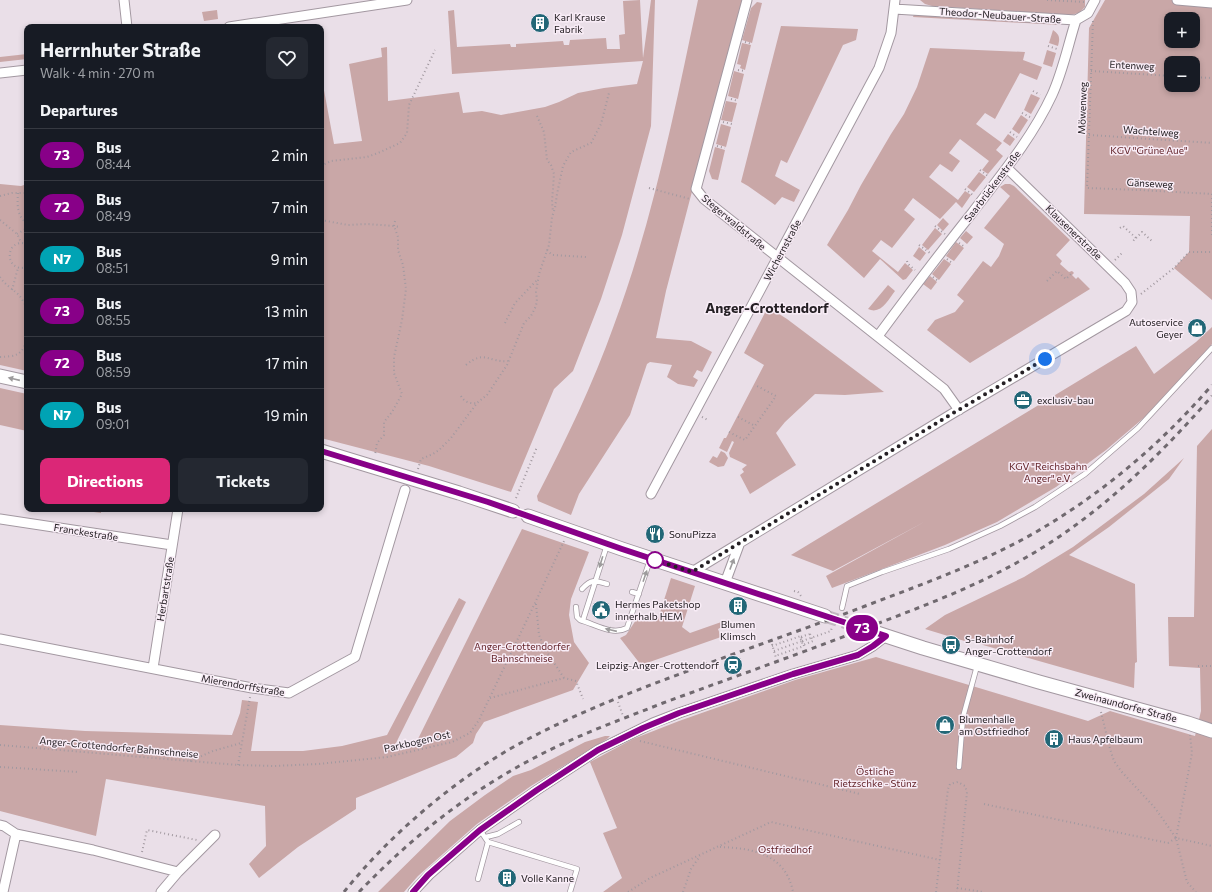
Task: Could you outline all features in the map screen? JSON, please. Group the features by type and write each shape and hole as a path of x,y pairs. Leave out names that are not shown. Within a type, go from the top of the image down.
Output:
{"street":[{"path":"124,0 127,24"},
{"path":"249,24 407,0"},
{"name":"Stegerwaldstraße","path":"747,0 696,189 704,199 778,259 944,389 959,410"},
{"path":"1177,0 1212,3"},
{"name":"Theodor-Neubauer-Straße","path":"895,5 1076,20 1088,13 1094,2"},
{"name":"Wichernstraße","path":"650,494 778,259 879,68 891,33 895,5"},
{"name":"Saarbrückenstraße","path":"878,336 922,276 1007,168 1029,136 1052,95 1067,55 1076,20"},
{"path":"0,73 24,70"},
{"name":"Klausenerstraße","path":"1007,168 1125,283 1131,292 1132,302"},
{"path":"692,572 739,545 959,410 1126,311 1132,302"},
{"path":"0,376 24,381"},
{"path":"324,452 513,511"},
{"name":"Mierendorffstraße","path":"0,639 252,688 289,693 355,657 405,490"},
{"name":"Herbartstraße","path":"153,668 178,512"},
{"path":"528,516 829,620"},
{"name":"Franckestraße","path":"0,519 172,545"},
{"path":"731,585 739,545"},
{"path":"413,892 428,875 485,836 555,778 598,750 653,723 694,708 793,674 858,655 873,646 881,634"},
{"name":"Zweinaundorfer Straße","path":"881,634 1039,682 1212,730"},
{"path":"0,825 16,834 93,850 178,872"},
{"path":"3,892 16,834"},
{"path":"162,892 178,872 215,835"}],"lane":[{"path":"842,608 847,586 882,572 949,549 1000,526 1035,507 1085,474 1138,428 1212,348"},
{"path":"583,620 607,544"},
{"path":"576,607 577,617 583,620 614,632 622,631 627,628 651,558"},
{"path":"582,589 588,582 596,580 607,584"},
{"path":"632,592 638,594"},
{"path":"959,767 963,718 977,664"},
{"path":"485,836 498,834 519,822"},
{"path":"478,879 485,836"},
{"path":"485,836 577,869 570,892"},
{"path":"83,848 85,850 124,860 139,863 141,862"}],"path":[{"path":"1047,0 1094,2"},
{"name":"Möwenweg","path":"1087,188 1093,29"},
{"path":"324,163 342,159 367,157 400,142 407,133 409,105 435,50"},
{"name":"Entenweg","path":"1091,71 1164,76"},
{"path":"1200,77 1212,78"},
{"path":"415,480 421,459 440,450 452,438 477,404 487,395 508,361 524,323 531,316 536,306 538,278 547,250 563,166 571,152 591,143 601,124 609,93"},
{"path":"537,116 544,132 547,160 551,165 554,174 552,202 553,213"},
{"name":"Wachtelweg","path":"1089,135 1212,143"},
{"path":"649,188 685,197"},
{"name":"Gänseweg","path":"1087,188 1212,194"},
{"path":"18,193 18,210 24,222"},
{"path":"0,196 24,193"},
{"path":"1212,194 1212,235"},
{"path":"0,220 17,234 21,242"},
{"path":"324,221 348,225 367,224 399,227"},
{"path":"377,450 377,443 384,435 384,422 392,412 402,394 394,373 394,357 403,314 406,289 403,265 398,250 398,237 394,226 395,221"},
{"path":"935,226 944,233"},
{"path":"1120,228 1123,226 1136,238"},
{"path":"17,234 24,230"},
{"path":"1133,241 1142,232 1153,242"},
{"path":"24,243 21,242 16,244 12,247 9,253 11,262 18,268 24,268"},
{"path":"958,242 965,247"},
{"path":"547,250 552,255 586,257"},
{"path":"1132,302 1174,268 1189,252 1212,252"},
{"path":"907,261 908,264 922,276"},
{"path":"12,290 18,268"},
{"path":"1046,282 1057,271 1066,279 1073,272"},
{"path":"0,277 4,284 24,302"},
{"path":"505,323 515,302 538,278"},
{"path":"0,357 14,356 23,350 24,348"},
{"path":"466,365 482,356 500,362 508,361"},
{"path":"729,432 745,440 776,396 755,385"},
{"path":"460,396 470,404 477,404"},
{"path":"738,417 755,426"},
{"path":"516,498 537,447"},
{"name":"Parkbogen Ost","path":"238,764 274,766 357,761 387,757 452,742 470,733 479,720 536,603 568,530"},
{"path":"794,591 798,592"},
{"path":"536,603 539,635 545,649 564,678"},
{"path":"812,638 810,634 800,637 803,645 813,641 812,638 831,631 829,620"},
{"path":"801,636 802,641 804,646 776,657 772,645 801,636"},
{"path":"774,651 802,641"},
{"path":"1198,666 1212,666"},
{"path":"490,698 564,678 576,681 583,698"},
{"path":"1096,697 1104,718 1114,762 1155,808 1176,838 1187,882 1196,892"},
{"path":"238,764 249,701"},
{"path":"618,702 619,709 623,716"},
{"path":"984,804 1168,844 1176,838 1192,753 1188,723"},
{"path":"629,734 638,740 860,794"},
{"path":"189,761 213,751 241,743"},
{"name":"Anger-Crottendorfer Bahnschneise","path":"0,745 238,764"},
{"path":"0,767 78,772"},
{"path":"936,892 948,789 950,784 958,782 965,786 967,792 957,892"},
{"path":"628,892 650,878 771,822 940,860"},
{"path":"141,862 147,830 208,843"},
{"path":"1176,838 1212,846"},
{"path":"718,846 754,850 770,858 782,868 791,883 793,892"},
{"path":"683,892 691,869 701,854"},
{"path":"957,888 983,892"}],"green space":[{"path":"640,0 643,58 651,0 655,0 651,126 622,235 601,299 573,371 554,389 511,492 429,466 324,439 324,90 334,144 362,141 349,64 382,57 381,48 387,47 388,101 459,92 463,113 482,111 501,115 545,107 578,93 637,84 643,61 452,74 448,11 454,10 457,47 510,44 511,47 516,47 516,44 563,41 564,45 569,45 570,40 606,38 607,49 620,49 619,35 625,34 623,1"},
{"path":"698,0 742,0 666,291 656,338 691,341 712,352 702,372 697,370 693,377 698,380 694,387 678,384 667,377 672,365 650,362 647,364 630,415 579,494 571,515 538,501 537,496 569,433 588,390 606,347 628,285 652,205 681,82"},
{"path":"920,0 1085,0 1085,7 1079,13 1070,15 932,6 925,4"},
{"name":"KGV \"Grüne Aue\"","path":"1105,0 1212,0 1212,300 1174,268 1189,252 1190,216 1084,214 1089,28"},
{"path":"757,2 762,3 752,43 742,40 751,8"},
{"path":"217,10 218,19 204,21 202,12"},
{"path":"914,14 1061,23 1061,25 913,17"},
{"path":"781,26 858,29 856,40 843,45 787,163 781,160 775,176 800,190 794,202 782,197 775,205 741,182"},
{"path":"1053,30 1059,37 1058,46 1049,43"},
{"path":"742,43 751,45 745,70 740,68 741,65 737,64"},
{"path":"930,48 1025,52 1023,60 1042,67 1037,80 1020,73 995,119 985,113 976,124 1002,143 996,150 1003,156 988,174 982,170 989,161 960,139 949,153 960,161 952,172 940,164 929,177 958,200 965,191 971,195 962,208 956,202 940,219 913,198 904,210 915,219 892,248 881,240 872,251 898,272 905,263 913,270 906,279 903,280 880,259 864,278 827,245 904,114 917,87"},
{"path":"1047,50 1056,53 1052,67 1043,64"},
{"path":"24,54 24,59 0,62 0,57"},
{"path":"734,71 744,74 738,99 728,96"},
{"path":"1031,94 1040,98 1031,114 1024,110"},
{"path":"726,101 737,103 732,122 721,120"},
{"path":"1021,115 1028,120 1019,134 1012,129"},
{"path":"721,124 731,127 726,147 716,144"},
{"path":"1008,134 1015,139 1010,146 1003,141"},
{"path":"715,147 725,150 718,180 712,179 709,171"},
{"path":"979,172 986,177 974,192 967,187"},
{"path":"0,184 24,185 24,370 0,365"},
{"path":"1005,184 1014,186 1070,240 1056,255 1062,261 1060,264 1069,272 1072,271 1074,273 1072,275 1076,279 1078,277 1090,289 970,363 927,330 935,320 955,312 964,301 957,295 983,261 991,267 999,256 1004,244 984,228 1010,196 1000,187"},
{"path":"943,218 949,224 943,231 937,225"},
{"path":"935,228 942,234 928,250 922,245"},
{"path":"966,231 973,237 967,244 960,238"},
{"path":"956,242 964,248 954,261 946,256"},
{"path":"919,247 926,253 920,261 913,256"},
{"path":"944,259 951,264 939,280 932,274"},
{"path":"930,276 937,282 931,290 923,284"},
{"path":"888,285 895,291 884,306 877,310 868,309"},
{"path":"768,307 787,319 884,392 845,395 815,394 785,422 776,433 796,465 750,494 740,475 744,472 742,469 747,465 730,457 729,453 734,442 732,441 727,452 719,448 724,438 726,438 764,365 744,353"},
{"name":"KGV \"Reichsbahn Anger\" e.V.","path":"1212,327 1212,344 1160,404 1106,450 1056,487 997,522 945,545 832,588 826,576 926,521 833,571 791,555 1136,346 1154,374 1196,342"},
{"path":"0,388 24,393 24,430 0,425"},
{"name":"Östliche Rietzschke - Stünz","path":"1212,429 1212,892 603,892 622,878 603,833 617,828 590,762 633,739 679,721 795,680 876,657 1088,721 1110,711 1195,736 1201,711 1200,668 1169,666 1168,617 1194,617 1197,446"},
{"path":"721,451 725,453 728,458 724,466 718,467 709,462 713,456 717,458"},
{"path":"1184,458 1169,479 1109,527 1069,555 1135,584 1137,662 1135,663 1134,688 983,645 980,642 972,640 971,643 925,629 945,615 1024,577 1073,547 1144,494"},
{"name":"Anger-Crottendorfer Bahnschneise","path":"522,529 589,552 571,599 569,615 574,642 589,663 573,690 484,722 476,734 473,743 456,757 356,798 356,809 298,847 259,878 249,864 266,846 265,806 106,779 96,836 0,811 0,725 85,731 232,735 240,713 242,700 258,702 251,751 303,751 342,746 387,735 459,598 466,602 396,743 397,746 416,743"},
{"path":"671,578 695,586 682,627 690,633 727,620 729,623 718,629 721,637 641,665 620,638 626,635 638,617 658,619"},
{"path":"610,736 531,786 477,824 418,876 404,892 378,892 450,821 485,795 513,776 531,770 585,742"}],"tunnel":[{"path":"825,616 877,633"}],"railway":[{"path":"344,892 383,848 428,806 478,769 503,753 545,730 615,699 921,585 999,552 1061,517 1108,484 1152,447 1193,407 1212,385"},
{"path":"359,892 399,853 441,818 486,786 534,758 565,743 663,703 816,647 924,605 981,581 1018,562 1072,527 1122,488 1146,466 1212,396"}],"bus line":[{"name":"73","path":"324,452 488,502 622,549 886,636 858,655 793,674 679,713 653,723 598,750 480,830 428,875 413,892"}],"place":[{"name":"Karl Krause Fabrik","path":"540,23"},
{"name":"Autoservice Geyer","path":"1197,328"},
{"name":"exclusiv-bau","path":"1023,400"},
{"name":"SonuPizza","path":"655,534"},
{"name":"Blumen Klimsch","path":"738,606"},
{"name":"Hermes Paketshop innerhalb HEM","path":"601,610"},
{"name":"S-Bahnhof Anger-Crottendorf","path":"951,645"},
{"name":"Leipzig-Anger-Crottendorf","path":"733,665"},
{"name":"Blumenhalle am Ostfriedhof","path":"945,725"},
{"name":"Haus Apfelbaum","path":"1054,739"},
{"name":"Volle Kanne","path":"507,878"}],"district":[{"name":"Anger-Crottendorf","path":"767,308"}],"route":[{"path":"655,560 692,572 1045,359"}],"park label":[{"name":"Ostfriedhof","path":"785,849"}]}
